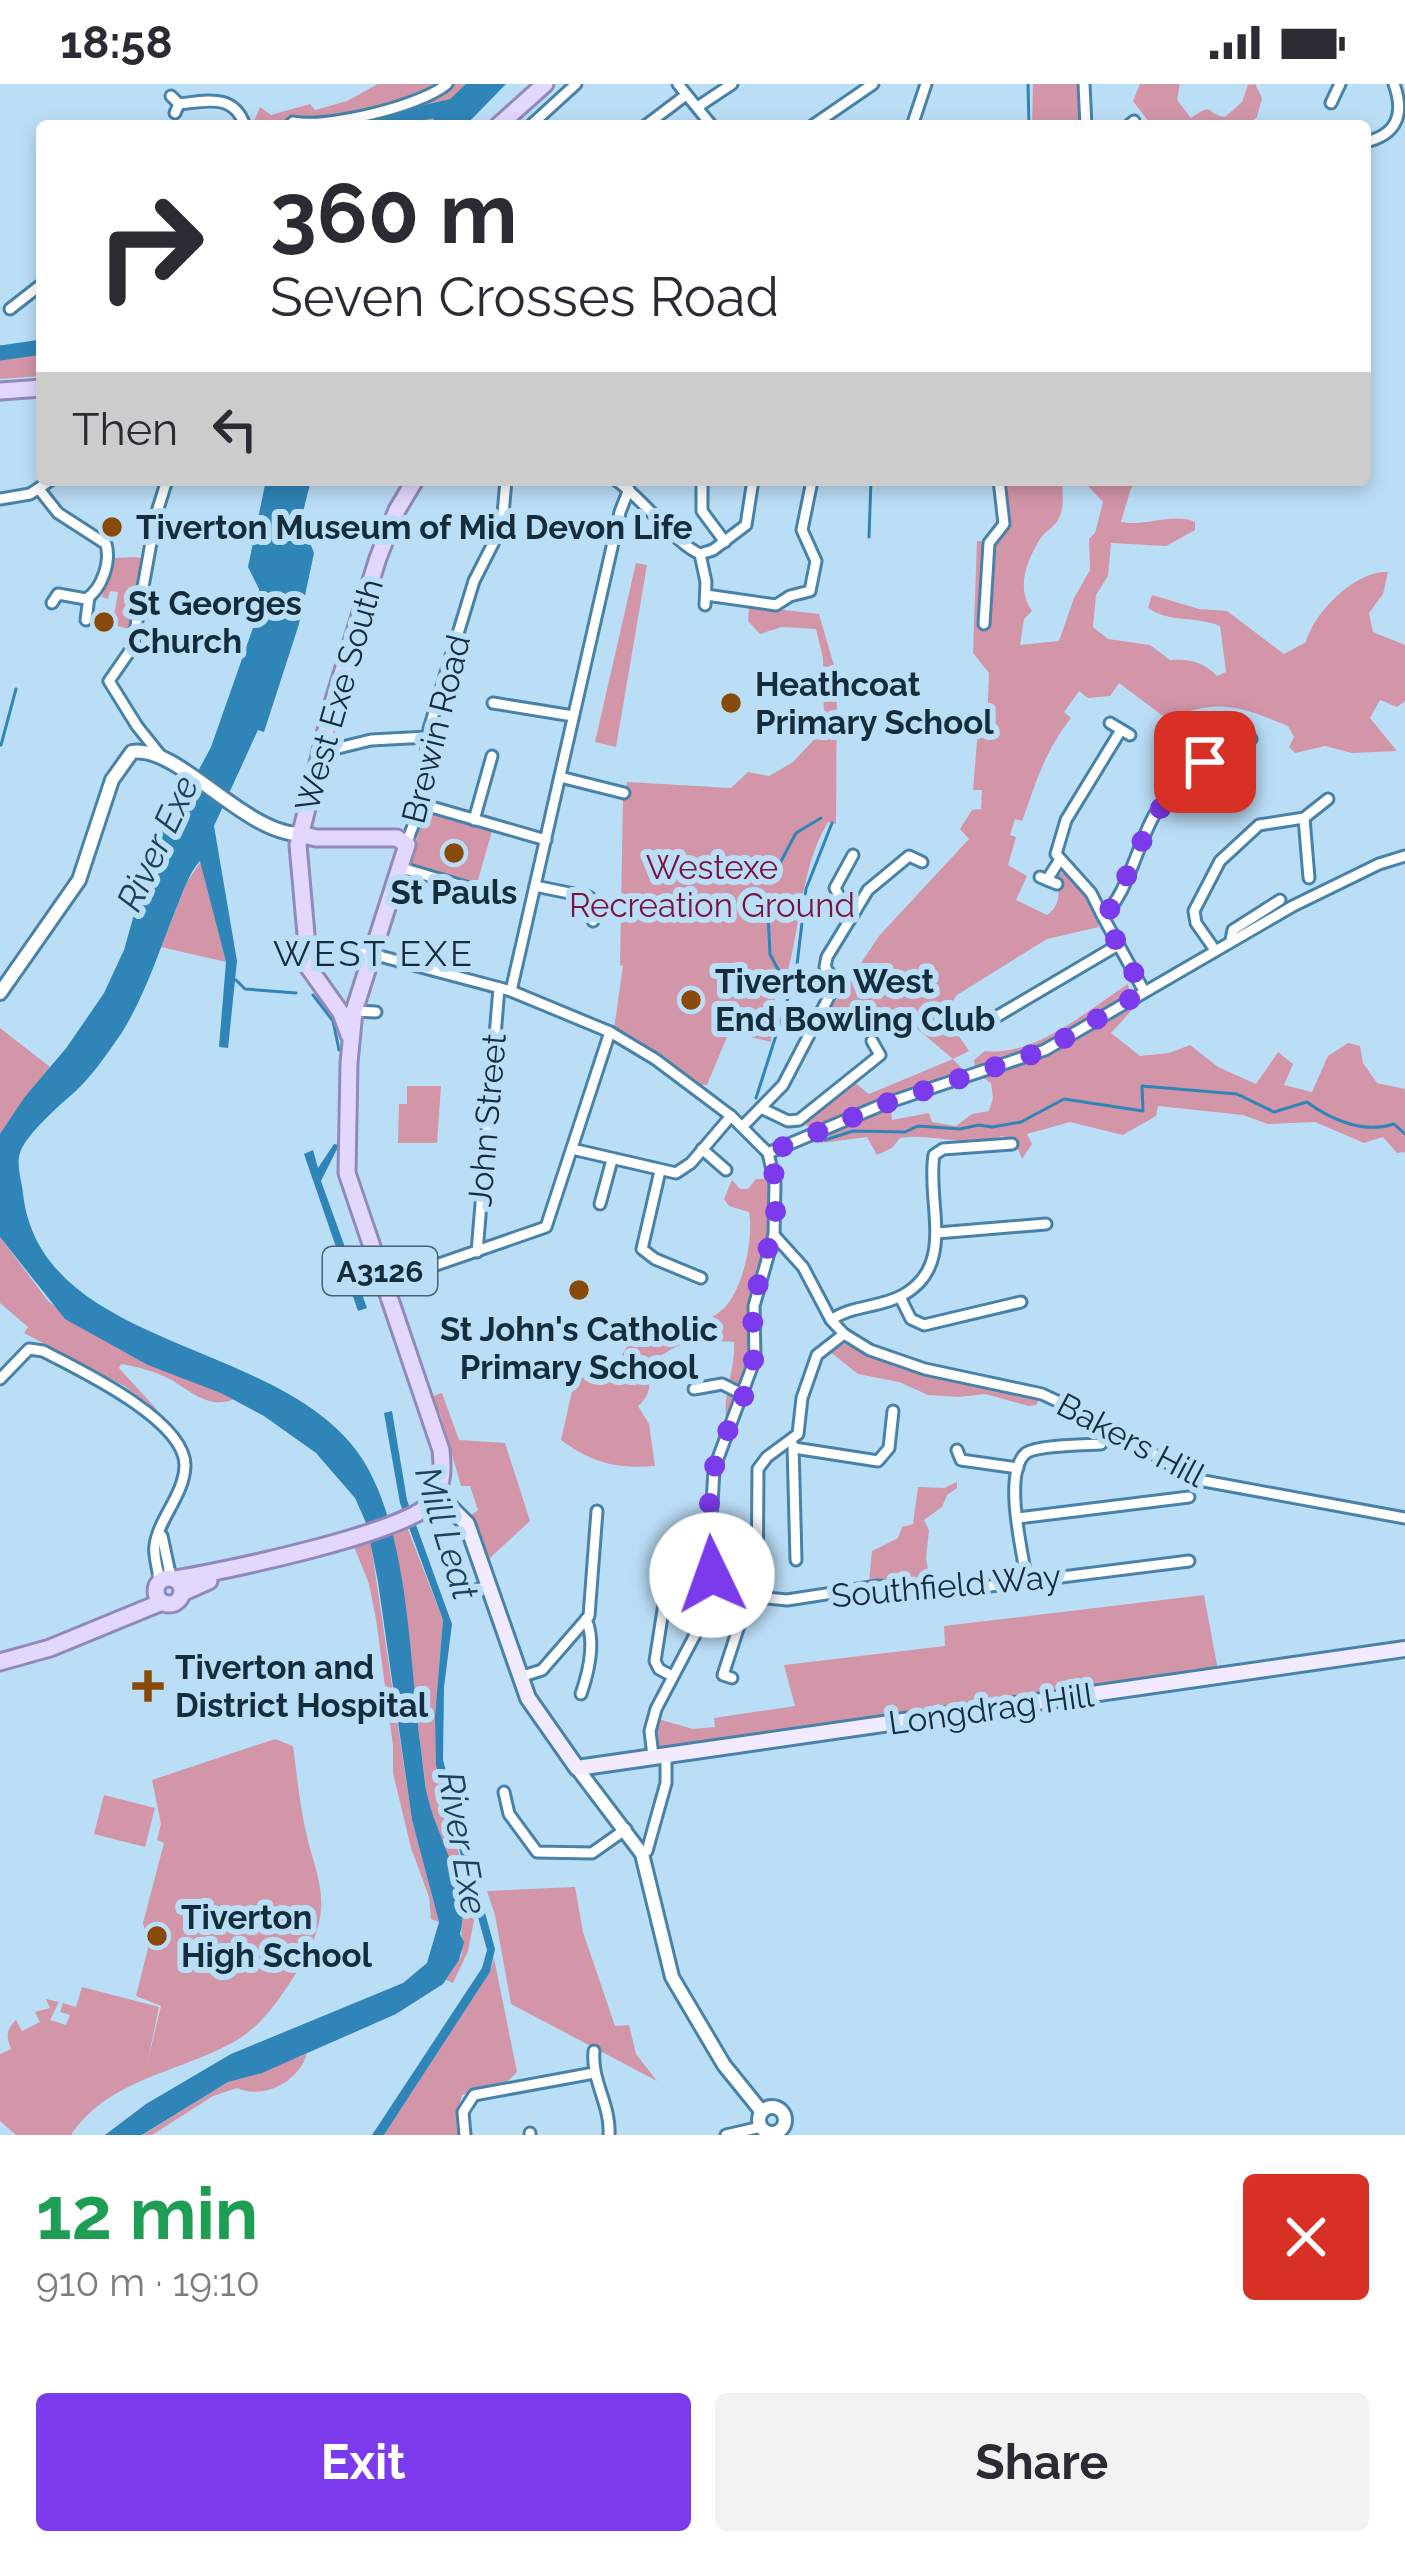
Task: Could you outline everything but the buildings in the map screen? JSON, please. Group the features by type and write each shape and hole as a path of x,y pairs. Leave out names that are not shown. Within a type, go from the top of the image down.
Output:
{"main road":[{"path":"505,120 544,84"},
{"path":"2,391 36,388"},
{"path":"2,391 36,400"},
{"name":"West Exe South","path":"300,834 367,592 409,486"},
{"path":"300,834 406,842 374,955 352,1006"},
{"name":"A3126","path":"300,834 306,945 314,978 352,1006 346,1173 441,1450 434,1499"},
{"path":"0,1662 123,1618 168,1587 325,1546 412,1516 434,1499 467,1524 537,1715 577,1768"},
{"name":"Longdrag Hill","path":"577,1768 1405,1649"}],"street":[{"path":"340,120 436,94 447,84"},
{"path":"537,120 576,84"},
{"path":"678,84 708,120"},
{"path":"699,106 732,84"},
{"path":"821,120 873,84"},
{"path":"914,120 926,84"},
{"path":"1084,84 1086,120"},
{"path":"1330,103 1340,84"},
{"path":"1371,140 1400,121 1403,103 1394,84"},
{"path":"653,120 686,95"},
{"path":"175,104 222,100 242,120"},
{"path":"10,309 25,304 36,291"},
{"path":"0,499 43,486"},
{"path":"165,486 132,648 109,681 162,756 229,802 278,829 300,834"},
{"name":"Brewin Road","path":"406,842 421,804 428,737 474,581 502,526 506,486"},
{"path":"625,486 700,554 746,525 752,486"},
{"path":"702,486 702,512 725,542"},
{"path":"700,554 706,600 782,604 813,588 816,561 802,530 812,486"},
{"path":"984,624 989,542 1004,524 1000,486"},
{"path":"40,489 58,513 106,544 109,556 98,590 89,597 58,594 52,603"},
{"name":"John Street","path":"477,1252 505,989 535,886 629,489"},
{"path":"811,496 825,497"},
{"path":"86,620 89,597"},
{"path":"493,704 573,716"},
{"path":"1110,723 1126,733 1062,828 1056,854 1091,893 1144,991"},
{"path":"334,748 371,740 428,737"},
{"path":"1102,915 1114,906 1147,828 1169,795 1205,762 1247,744"},
{"path":"0,993 79,880 123,760 136,750 162,756"},
{"path":"474,820 492,756"},
{"path":"560,777 624,793"},
{"path":"1215,950 1194,917 1210,876 1234,845 1259,825 1304,818 1328,799"},
{"path":"421,804 546,840"},
{"path":"1304,818 1309,878"},
{"path":"742,1126 783,1085 833,989 825,961 868,890 909,850 922,862"},
{"path":"835,887 854,855"},
{"path":"768,1153 884,1104 1045,1050 1231,940 1378,864 1405,856"},
{"path":"1048,880 1059,861"},
{"path":"402,868 476,890"},
{"path":"535,886 589,898 611,909"},
{"path":"820,886 835,887"},
{"path":"835,887 841,900 856,910"},
{"path":"1231,940 1233,930 1280,900"},
{"path":"593,922 597,906"},
{"path":"306,945 374,955 505,989 610,1032 731,1116 768,1153 775,1183 774,1235 754,1306 755,1359 714,1469 703,1612 650,1731 666,1784 647,1851 642,1854"},
{"path":"984,1024 1118,946"},
{"path":"352,1006 376,1012"},
{"path":"384,1282 546,1227 610,1032"},
{"path":"872,1041 887,1069"},
{"path":"761,1108 788,1121 799,1120 880,1055"},
{"path":"572,1149 660,1172 681,1172 731,1116"},
{"path":"831,1320 842,1312 900,1297 930,1267 937,1233 934,1155 943,1149 1005,1143"},
{"path":"702,1149 726,1170"},
{"path":"600,1204 613,1160"},
{"path":"660,1172 642,1249 648,1256 701,1278"},
{"path":"937,1233 1046,1224"},
{"name":"Bakers Hill","path":"774,1235 803,1267 831,1320 870,1349 925,1369 1042,1394 1104,1423 1193,1479 1405,1518"},
{"path":"900,1297 911,1319 924,1325 1021,1302"},
{"path":"796,1559 792,1445 800,1430 802,1398 817,1354 844,1334"},
{"path":"0,1379 29,1349 43,1351 100,1379 167,1433 183,1452 185,1464 162,1531 168,1587"},
{"path":"702,1391 722,1384 744,1395"},
{"path":"732,1678 723,1675 753,1596 756,1475 767,1456 792,1445 878,1461 889,1448 896,1419"},
{"path":"1027,1582 1013,1483 1018,1468 1030,1451 1101,1443"},
{"path":"957,1450 961,1460 1018,1468"},
{"path":"1018,1518 1182,1495"},
{"path":"520,1677 542,1670 586,1618 598,1511"},
{"path":"672,1553 655,1661 658,1669 672,1676"},
{"name":"Southfield Way","path":"708,1575 753,1596 802,1599 878,1586 943,1592 1189,1562"},
{"path":"447,1564 462,1588 472,1591 489,1585"},
{"path":"580,1694 590,1656 586,1618"},
{"path":"577,1768 642,1854 672,1977 724,2065 762,2112 761,2127"},
{"path":"504,1792 509,1814 538,1852 592,1853 626,1829"},
{"path":"594,2051 594,2073 607,2108 610,2135"},
{"path":"465,2135 463,2112 475,2095 594,2073"},
{"path":"761,2127 778,2133 784,2125 784,2115 773,2108 762,2112"},
{"path":"726,2135 761,2127"}],"green space":[{"path":"378,84 466,84 433,120 255,120 260,107 271,115 310,104 315,110 347,101"},
{"path":"1033,84 1077,84 1080,120 1032,120"},
{"path":"1140,84 1180,84 1177,100 1191,118 1207,109 1225,117 1242,102 1248,85 1255,84 1262,98 1253,120 1147,120 1133,101"},
{"path":"0,345 36,346 36,376 0,379"},
{"path":"1001,486 1062,486 1061,514 1040,539 1025,575 1032,611 1024,619 1020,645 1059,641 1090,570 1089,539 1103,502 1088,486 1133,486 1121,522 1177,518 1195,522 1195,530 1166,546 1111,543 1108,576 1096,595 1093,627 1108,639 1150,645 1170,660 1196,662 1217,676 1226,672 1220,626 1156,613 1148,608 1152,595 1199,609 1227,611 1284,654 1306,642 1318,618 1350,585 1388,572 1383,594 1369,613 1373,632 1405,645 1405,701 1397,707 1380,700 1370,718 1397,751 1352,753 1325,746 1295,753 1289,747 1294,737 1288,726 1242,709 1201,708 1167,719 1119,683 1110,696 1088,698 1079,691 1064,712 1071,718 1048,755 1022,821 1015,819 1010,835 1016,837 1008,865 1027,876 1016,900 1047,915 1058,898 1061,879 1055,876 1065,871 1091,902 1099,927 1047,939 957,995 944,1014 969,1051 953,1059 908,1021 889,1012 879,1020 866,1000 835,1037 821,1023 879,936 969,839 960,829 972,810 981,809 982,790 973,790 978,730 987,721 989,673 973,653 977,541 989,542 1004,524"},
{"path":"113,558 146,559 130,632 109,624 118,592 110,591 108,599 102,597"},
{"path":"636,563 647,565 616,747 595,742"},
{"name":"Westexe Recreation Ground","path":"749,606 819,614 837,676 836,824 828,822 811,860 791,960 785,980 777,980 771,1042 729,1032 707,1085 701,1085 635,1038 614,1029 623,966 623,800 627,782 731,788 748,772 769,776 793,762 824,729 823,658 816,629 782,627 760,634 748,621"},
{"path":"425,812 492,831 476,887 408,866"},
{"path":"201,861 226,962 161,947 187,882"},
{"path":"1128,984 1133,1009 1111,1033 1140,1056 1190,1045 1218,1067 1256,1084 1278,1052 1293,1064 1284,1085 1312,1092 1328,1056 1348,1043 1360,1046 1363,1063 1377,1083 1405,1089 1405,1152 1397,1153 1383,1137 1364,1143 1315,1122 1268,1124 1243,1115 1158,1106 1156,1116 1123,1135 1070,1122 1027,1134 1032,1144 1022,1159 1015,1141 1002,1136 977,1141 900,1138 877,1155 867,1137 821,1143 805,1123 854,1082 869,1094 953,1059 966,1073 891,1105 892,1120 929,1113 932,1122 956,1126 972,1114 989,1111 991,1083 976,1073 974,1060 985,1051 1023,1047 1042,1039"},
{"path":"0,1028 50,1067 0,1134"},
{"path":"407,1086 441,1086 437,1143 398,1143 399,1104 407,1104"},
{"path":"756,1179 770,1179 774,1194 771,1233 754,1292 752,1356 727,1422 734,1342 696,1341 647,1362 648,1391 638,1406 649,1424 655,1466 605,1463 561,1440 575,1378 610,1376 634,1334 654,1323 660,1332 693,1325 716,1315 729,1302 745,1264 750,1223 749,1212 729,1206 724,1199 732,1180 740,1189 748,1189"},
{"path":"0,1237 48,1301 65,1314 234,1399 208,1401 164,1376 121,1364 119,1368 160,1413 126,1387 24,1333 28,1327 0,1303"},
{"path":"845,1344 927,1375 1040,1398 1029,1406 985,1394 928,1395 899,1382 858,1374 829,1351"},
{"path":"442,1393 459,1440 505,1443 530,1521 490,1558 486,1558 471,1515 478,1510 470,1486 461,1486 440,1413 432,1401"},
{"path":"957,1482 942,1507 924,1520 929,1530 926,1558 931,1587 869,1582 872,1551 913,1524 918,1487 944,1488"},
{"path":"407,1527 443,1620 435,1716 450,1824 476,1910 468,1951 453,1983 446,1980 462,1955 461,1909 427,1796 389,1531"},
{"path":"370,1538 412,1820 439,1922 431,1919 429,1897 411,1848 393,1773 376,1619 353,1544"},
{"path":"1204,1595 1218,1670 655,1750 652,1741 658,1719 693,1729 715,1727 714,1718 795,1706 784,1665 945,1646 944,1626"},
{"name":"Tiverton High School","path":"275,1739 293,1746 320,1891 318,1928 298,1971 269,2012 237,2040 126,2088 87,2116 71,2135 16,2135 0,2121 0,2054 11,2049 8,2033 16,2020 22,2031 40,2022 35,2012 50,2008 46,1999 59,2002 50,2020 66,2025 70,2015 60,2012 63,2003 76,2007 82,1987 159,2007 147,2064 161,2006 136,1996 149,1944 143,1923 164,1843 157,1840 161,1824 152,1780"},
{"path":"104,1795 155,1808 145,1847 94,1834"},
{"path":"575,1887 583,1932 615,2026 629,2025 636,2054 657,2081 511,2004 487,1891"},
{"path":"494,1958 517,2072 508,2081 462,2095 456,2117 459,2135 384,2135 490,1972"},
{"path":"307,2054 296,2073 279,2086 258,2092 237,2088 213,2096 152,2135 143,2135 228,2082"}],"water":[{"path":"466,84 506,84 471,120 433,120 435,103 447,102"},
{"name":"River Exe","path":"265,486 310,486 301,520 314,553 299,624 264,732 258,730 214,826 237,961 228,1048 219,1047 226,962 200,861 130,1019 90,1076 30,1137 19,1155 19,1172 40,1247 74,1286 120,1317 284,1391 331,1423 366,1465 381,1496 400,1566 426,1789 457,1882 464,1942 443,1984 396,2014 262,2073 228,2082 142,2135 105,2135 146,2104 231,2054 403,1983 427,1963 439,1922 412,1820 378,1582 367,1525 355,1498 316,1453 264,1416 221,1393 148,1365 65,1319 0,1237 0,1134 104,993 124,950 150,858 165,823 171,822 211,747 260,608 259,589 248,567"},
{"path":"334,1144 339,1145 321,1181 367,1308 358,1311 304,1154 313,1150 318,1168"},
{"name":"River Exe","path":"392,1411 407,1500 452,1624 444,1687 443,1760 495,1949 490,1972 384,2135 372,2135 482,1968 487,1950 436,1765 443,1620 400,1503 384,1413"}],"waterway":[{"path":"1028,84 1029,120"},
{"path":"391,120 449,107"},
{"path":"0,353 36,348"},
{"path":"869,537 871,486"},
{"path":"1,745 16,689"},
{"path":"778,867 796,833 821,818"},
{"path":"756,1098 796,973 806,889 832,823"},
{"path":"767,895 770,954 781,975"},
{"path":"236,980 245,989 296,993"},
{"path":"313,995 333,1021 339,1050"},
{"path":"825,1140 853,1131 992,1127 1021,1122 1064,1099 1143,1111 1142,1086 1237,1094 1274,1112 1307,1102 1348,1123 1394,1124 1405,1134"}],"place":[{"name":"Tiverton Museum of Mid Devon Life","path":"112,527"},
{"name":"St Georges Church","path":"104,622"},
{"name":"Heathcoat Primary School","path":"731,703"},
{"name":"St Pauls","path":"454,853"},
{"name":"Tiverton West End Bowling Club","path":"691,1000"},
{"name":"St John's Catholic Primary School","path":"579,1290"},
{"name":"Tiverton and District Hospital","path":"148,1686"},
{"name":"Tiverton High School","path":"157,1936"}],"district":[{"name":"WEST EXE","path":"374,953"}],"route":[{"path":"712,1575 708,1575 709,1498 714,1469 755,1359 754,1306 774,1235 775,1183 768,1153 884,1104 1045,1050 1144,991 1102,915 1114,906 1156,811 1205,762"}],"water label":[{"name":"Mill Leat","path":"447,1533"}]}
